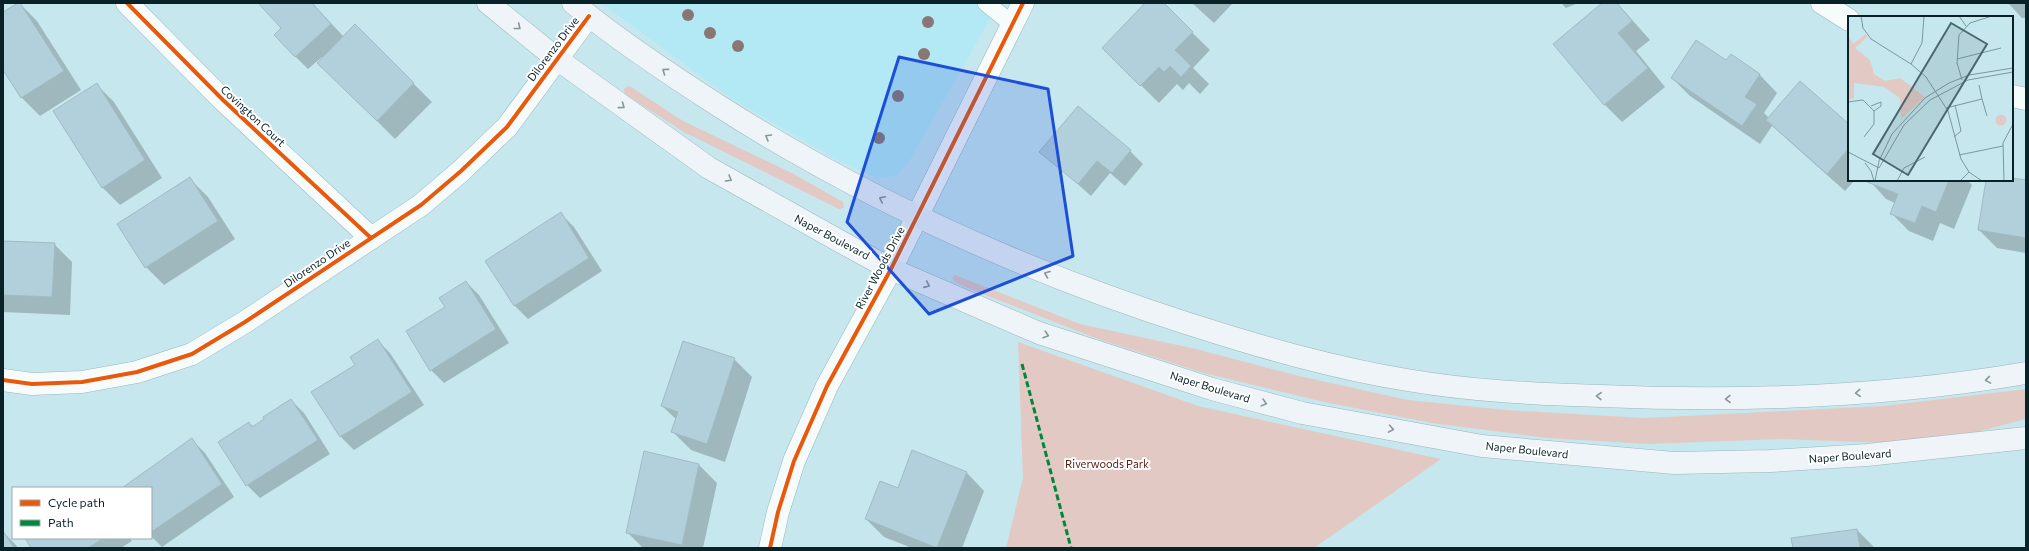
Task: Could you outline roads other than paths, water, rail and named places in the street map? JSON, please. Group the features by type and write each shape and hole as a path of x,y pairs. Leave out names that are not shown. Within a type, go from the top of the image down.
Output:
{"main road":[{"name":"Naper Boulevard","path":"488,3 557,59 709,168 809,225 891,269 1039,333 1212,389 1302,413 1482,446 1674,463 1770,462 2026,438"},
{"path":"581,10 678,80 758,131 846,181 917,217 1019,263 1128,304 1236,339 1303,358 1408,380 1485,390 1670,399 1778,398 1883,391 1982,380 2026,373"}],"street":[{"name":"Covington Court","path":"127,3 223,100 371,238"},
{"name":"River Woods Drive","path":"770,548 778,512 794,461 827,386 891,269 1022,3"},
{"path":"1822,3 1848,19"},
{"name":"Dilorenzo Drive","path":"3,380 32,384 82,382 137,372 192,354 245,322 421,205 461,171 506,127 557,59 581,10"},
{"path":"2013,96 2026,99"}],"lane":[{"path":"986,3 1012,24"}],"park label":[{"name":"Riverwoods Park","path":"1107,464"}]}
